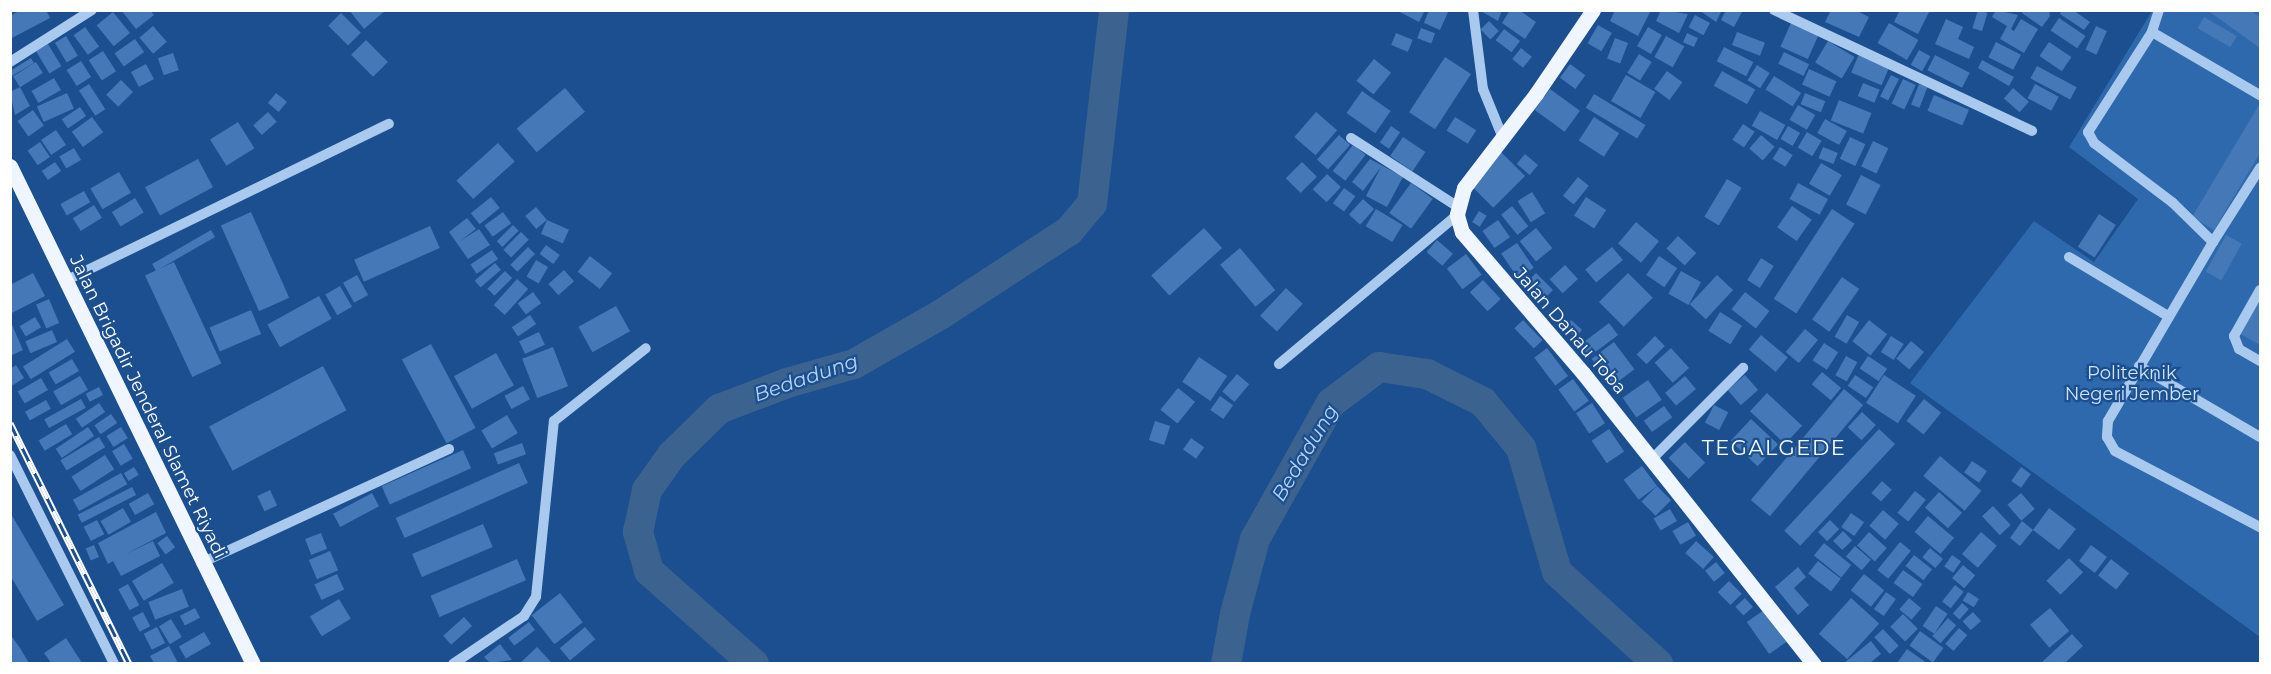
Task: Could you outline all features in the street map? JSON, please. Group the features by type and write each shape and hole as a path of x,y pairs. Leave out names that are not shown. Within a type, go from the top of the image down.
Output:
{"main road":[{"path":"1457,211 1470,180 1503,138 1593,10"},
{"name":"Jalan Brigadir Jenderal Slamet Riyadi","path":"10,166 201,562 253,663"},
{"name":"Jalan Danau Toba","path":"1457,211 1472,249 1583,373 1814,663"}],"street":[{"path":"10,62 92,10"},
{"path":"1473,10 1483,89 1503,138"},
{"path":"1774,10 2032,130"},
{"path":"2159,10 2152,32 2088,132 2094,143 2173,203 2213,242"},
{"path":"2152,32 2260,94"},
{"path":"65,281 389,124"},
{"path":"1279,364 1457,211 1351,138"},
{"path":"2260,168 2139,366 2108,421 2107,437 2115,451 2260,527"},
{"path":"2069,257 2168,316"},
{"path":"2260,290 2234,336 2239,349 2260,361"},
{"path":"453,663 524,616 536,597 554,421 646,348"},
{"path":"2139,366 2260,437"},
{"path":"1653,459 1743,368"},
{"path":"201,562 448,449"},
{"path":"10,455 114,663"}],"green space":[{"name":"Politeknik Negeri Jember","path":"2152,11 2260,11 2260,637 1910,383 2034,221 2094,262 2138,199 2069,147"}],"building":[{"path":"21,10 46,10 50,18 10,39 10,16"},
{"path":"121,10 150,10 154,15 136,29"},
{"path":"349,10 386,10 364,29"},
{"path":"1396,10 1425,10 1419,22"},
{"path":"1429,10 1449,10 1440,30 1424,23"},
{"path":"1479,10 1502,10 1498,21"},
{"path":"1510,10 1519,10 1536,22 1525,39 1502,23"},
{"path":"1615,10 1651,10 1638,36 1610,21"},
{"path":"1661,10 1688,14 1679,33 1656,21"},
{"path":"1699,10 1722,10 1716,22"},
{"path":"1726,10 1743,10 1734,27 1721,20"},
{"path":"1831,10 1855,10 1869,17 1859,37 1825,22"},
{"path":"1900,10 1929,12 1918,34 1894,22"},
{"path":"1978,10 1988,13 1982,31 1972,28"},
{"path":"1996,10 2018,15 2011,29 2014,31 2021,19 2038,29 2024,53 2000,39 2007,26 1992,17"},
{"path":"2024,10 2049,10 2050,16 2042,27 2022,13"},
{"path":"2062,10 2073,10 2090,22 2084,30 2060,14"},
{"path":"2207,10 2250,10 2260,17 2260,48"},
{"path":"113,12 130,33 114,46 97,25"},
{"path":"341,13 361,33 348,46 328,26"},
{"path":"1695,15 1710,23 1703,35 1688,27"},
{"path":"2204,17 2237,36 2230,47 2198,28"},
{"path":"2059,18 2086,36 2077,48 2051,30"},
{"path":"1946,19 1963,27 1958,39 1974,47 1969,59 1935,44"},
{"path":"1489,21 1499,31 1490,39 1481,29"},
{"path":"1791,23 1818,35 1808,59 1780,47"},
{"path":"1889,23 1918,40 1907,60 1878,43"},
{"path":"1598,25 1612,33 1601,51 1588,43"},
{"path":"153,26 167,42 153,54 139,38"},
{"path":"2096,26 2107,31 2096,55 2085,50"},
{"path":"85,27 99,46 88,55 74,35"},
{"path":"1648,27 1662,35 1651,54 1637,46"},
{"path":"1421,28 1435,33 1431,43 1417,38"},
{"path":"1504,29 1520,41 1512,52 1496,40"},
{"path":"1737,32 1765,43 1760,56 1732,45"},
{"path":"1396,33 1413,40 1408,52 1391,45"},
{"path":"1687,33 1698,38 1694,47 1683,42"},
{"path":"66,36 78,56 67,62 55,43"},
{"path":"1666,36 1684,46 1673,67 1654,57"},
{"path":"1615,38 1628,43 1620,64 1607,59"},
{"path":"135,39 144,52 124,66 115,53"},
{"path":"366,40 388,62 373,77 351,55"},
{"path":"1828,41 1855,57 1842,78 1815,62"},
{"path":"1996,42 2021,55 2013,70 1988,57"},
{"path":"2049,42 2071,57 2062,71 2039,56"},
{"path":"48,44 61,66 49,73 36,51"},
{"path":"1724,47 1753,62 1746,76 1717,61"},
{"path":"1521,48 1532,57 1523,68 1512,59"},
{"path":"1919,50 1930,56 1922,71 1911,65"},
{"path":"103,51 116,71 102,80 89,60"},
{"path":"1784,52 1809,64 1803,76 1778,64"},
{"path":"173,53 179,70 164,75 158,58"},
{"path":"1639,54 1652,62 1640,81 1627,73"},
{"path":"1859,54 1889,67 1882,85 1851,72"},
{"path":"1935,55 1970,73 1962,88 1927,70"},
{"path":"1445,57 1471,74 1435,129 1409,112"},
{"path":"31,58 34,63 10,77 10,71"},
{"path":"1374,59 1391,73 1373,95 1356,81"},
{"path":"1982,60 2014,77 2009,86 1978,68"},
{"path":"81,61 91,77 77,86 67,70"},
{"path":"36,62 43,73 20,87 13,76"},
{"path":"146,64 154,79 139,87 131,72"},
{"path":"1570,64 1585,75 1575,89 1560,78"},
{"path":"1757,65 1770,73 1760,88 1747,80"},
{"path":"2037,66 2077,87 2070,99 2030,78"},
{"path":"1809,69 1836,81 1829,97 1802,85"},
{"path":"1667,71 1682,82 1669,100 1654,89"},
{"path":"1722,71 1755,89 1747,104 1714,86"},
{"path":"1626,75 1655,92 1640,118 1611,101"},
{"path":"1891,75 1899,79 1888,100 1880,96"},
{"path":"1774,76 1801,93 1793,107 1766,90"},
{"path":"54,78 61,90 38,103 31,91"},
{"path":"1903,79 1916,85 1904,109 1892,103"},
{"path":"121,80 133,92 118,107 106,95"},
{"path":"1863,83 1880,90 1874,103 1858,96"},
{"path":"89,84 105,109 95,116 79,91"},
{"path":"1919,84 1927,87 1920,108 1911,105"},
{"path":"2035,84 2059,97 2051,111 2027,98"},
{"path":"20,87 30,106 15,115 10,92"},
{"path":"565,88 585,112 537,152 517,128"},
{"path":"2013,88 2029,102 2020,112 2004,99"},
{"path":"1550,89 1580,111 1565,132 1535,110"},
{"path":"1362,91 1391,111 1375,133 1347,113"},
{"path":"67,93 74,109 44,122 37,106"},
{"path":"276,93 287,102 279,112 268,103"},
{"path":"1805,93 1825,101 1821,112 1801,104"},
{"path":"1594,94 1645,125 1637,139 1586,108"},
{"path":"1934,95 1969,110 1962,125 1927,111"},
{"path":"1839,100 1871,113 1863,134 1831,120"},
{"path":"2260,103 2260,153 2214,230 2192,217"},
{"path":"1798,105 1815,115 1807,130 1790,120"},
{"path":"80,107 86,116 68,128 62,119"},
{"path":"33,110 44,126 28,136 17,121"},
{"path":"1760,111 1785,125 1777,140 1752,126"},
{"path":"268,112 277,122 262,135 253,125"},
{"path":"1316,112 1337,130 1315,155 1294,137"},
{"path":"92,117 103,132 83,147 72,132"},
{"path":"1455,117 1476,130 1468,144 1447,131"},
{"path":"1594,117 1619,133 1604,157 1579,140"},
{"path":"1825,119 1847,131 1839,145 1817,133"},
{"path":"238,122 254,148 226,166 210,139"},
{"path":"1743,124 1755,132 1744,148 1732,140"},
{"path":"1391,126 1400,132 1389,149 1380,143"},
{"path":"1788,126 1800,133 1793,146 1780,139"},
{"path":"56,130 66,145 51,155 41,140"},
{"path":"1807,132 1822,141 1812,156 1798,147"},
{"path":"1339,135 1350,145 1328,170 1317,160"},
{"path":"1761,135 1775,147 1763,160 1749,149"},
{"path":"1403,137 1425,152 1413,171 1390,156"},
{"path":"1850,137 1865,144 1855,166 1840,159"},
{"path":"1873,141 1888,148 1877,174 1861,166"},
{"path":"40,142 50,157 38,165 28,150"},
{"path":"498,143 515,162 473,199 456,180"},
{"path":"1353,145 1366,155 1345,181 1333,171"},
{"path":"1780,147 1793,155 1785,167 1773,159"},
{"path":"1823,147 1838,153 1833,164 1819,158"},
{"path":"74,148 81,160 66,169 59,156"},
{"path":"1501,152 1525,176 1493,208 1469,184"},
{"path":"1525,154 1538,165 1530,175 1517,164"},
{"path":"198,159 213,187 160,215 145,187"},
{"path":"1370,159 1403,177 1387,207 1366,196 1381,167 1363,191 1352,182"},
{"path":"55,162 61,171 48,180 42,171"},
{"path":"1302,162 1317,177 1301,193 1286,178"},
{"path":"1821,163 1842,175 1830,196 1809,184"},
{"path":"119,172 131,193 102,209 90,188"},
{"path":"1327,174 1341,187 1327,202 1313,189"},
{"path":"1861,175 1881,185 1866,214 1846,204"},
{"path":"1578,177 1589,186 1574,204 1563,196"},
{"path":"1727,179 1742,188 1719,225 1704,217"},
{"path":"1411,183 1433,199 1411,229 1389,213"},
{"path":"1798,183 1828,199 1820,215 1790,199"},
{"path":"1344,188 1355,196 1344,212 1333,203"},
{"path":"84,191 90,202 67,215 60,204"},
{"path":"1532,192 1545,213 1531,222 1518,201"},
{"path":"491,197 500,208 480,224 471,213"},
{"path":"1586,197 1606,210 1594,229 1574,215"},
{"path":"135,198 144,213 121,226 112,212"},
{"path":"1363,199 1374,209 1360,225 1349,215"},
{"path":"94,205 102,218 81,231 73,218"},
{"path":"1512,206 1528,226 1517,235 1501,215"},
{"path":"1792,206 1812,220 1797,241 1777,227"},
{"path":"536,207 547,220 536,229 525,216"},
{"path":"1376,209 1403,225 1392,242 1366,226"},
{"path":"1832,209 1855,224 1796,313 1774,299"},
{"path":"1479,211 1487,216 1480,227 1472,222"},
{"path":"251,212 289,298 259,311 221,225"},
{"path":"503,212 511,223 493,237 484,226"},
{"path":"2099,214 2116,225 2095,258 2078,247"},
{"path":"467,218 476,229 460,241 479,229 490,245 468,259 449,232"},
{"path":"547,220 569,230 563,243 541,234"},
{"path":"1498,220 1510,237 1494,248 1482,231"},
{"path":"1636,222 1659,241 1641,263 1618,243"},
{"path":"513,225 519,231 502,247 497,241"},
{"path":"430,226 440,248 364,282 354,260"},
{"path":"1204,228 1222,248 1169,296 1151,276"},
{"path":"1536,228 1552,248 1536,261 1520,241"},
{"path":"211,230 215,237 156,271 152,264"},
{"path":"521,232 529,240 511,257 503,250"},
{"path":"2226,235 2242,244 2221,280 2206,272"},
{"path":"1678,236 1696,253 1685,265 1666,248"},
{"path":"1437,240 1453,254 1442,266 1427,252"},
{"path":"1517,243 1534,268 1518,278 1501,254"},
{"path":"546,245 560,255 553,264 540,254"},
{"path":"528,247 535,254 517,272 510,265"},
{"path":"1612,247 1623,260 1596,283 1585,269"},
{"path":"1240,248 1275,290 1255,307 1220,265"},
{"path":"492,250 498,259 477,274 470,265"},
{"path":"1466,254 1482,275 1462,289 1447,268"},
{"path":"590,256 612,273 600,289 578,272"},
{"path":"1659,256 1677,268 1664,287 1646,275"},
{"path":"1761,258 1774,266 1760,288 1747,280"},
{"path":"536,260 548,267 539,283 526,276"},
{"path":"174,262 221,364 192,377 145,276"},
{"path":"495,263 501,270 481,288 475,281"},
{"path":"1565,265 1578,279 1563,293 1550,279"},
{"path":"564,270 574,281 558,295 548,284"},
{"path":"505,271 512,278 494,296 487,289"},
{"path":"1681,271 1701,282 1689,305 1668,294"},
{"path":"33,273 45,296 10,314 10,285"},
{"path":"1536,273 1553,290 1540,303 1523,286"},
{"path":"1628,273 1653,298 1624,327 1599,302"},
{"path":"357,275 368,295 354,303 343,283"},
{"path":"1717,275 1733,290 1706,319 1690,304"},
{"path":"1842,277 1859,289 1829,332 1812,320"},
{"path":"517,279 528,289 505,315 494,305"},
{"path":"1483,280 1501,299 1488,311 1470,292"},
{"path":"340,286 352,307 337,315 325,294"},
{"path":"1286,288 1303,304 1277,331 1260,316"},
{"path":"533,292 541,303 526,314 518,303"},
{"path":"1745,292 1769,311 1756,328 1731,309"},
{"path":"2260,295 2260,345 2239,333"},
{"path":"319,296 332,319 280,347 267,325"},
{"path":"49,299 59,323 46,328 36,304"},
{"path":"616,306 630,331 592,352 578,327"},
{"path":"251,310 261,334 220,352 210,328"},
{"path":"1720,312 1742,326 1730,344 1708,331"},
{"path":"530,315 536,324 518,336 512,327"},
{"path":"1847,315 1859,322 1847,344 1834,337"},
{"path":"35,317 41,327 26,337 20,326"},
{"path":"1523,320 1542,340 1534,348 1514,328"},
{"path":"1571,320 1582,330 1575,337 1564,327"},
{"path":"1869,320 1887,334 1871,355 1852,341"},
{"path":"1609,323 1618,335 1589,357 1580,345"},
{"path":"12,325 23,350 10,356 10,326"},
{"path":"1805,329 1818,340 1799,363 1786,352"},
{"path":"52,330 57,342 30,353 25,341"},
{"path":"539,332 545,345 525,354 519,341"},
{"path":"1761,335 1788,357 1776,372 1749,350"},
{"path":"1655,336 1665,346 1647,364 1637,354"},
{"path":"1891,336 1904,344 1894,360 1881,352"},
{"path":"67,339 75,352 31,379 23,367"},
{"path":"1911,341 1924,352 1909,370 1896,359"},
{"path":"1614,342 1634,369 1612,386 1592,359"},
{"path":"1824,343 1838,352 1827,370 1813,361"},
{"path":"431,344 476,428 446,443 402,359"},
{"path":"553,347 568,386 537,398 522,359"},
{"path":"1547,348 1568,376 1555,386 1534,358"},
{"path":"1671,348 1689,368 1673,383 1655,363"},
{"path":"496,353 514,385 472,409 454,376"},
{"path":"1846,356 1857,362 1847,382 1835,375"},
{"path":"1868,356 1887,369 1879,381 1860,368"},
{"path":"1199,357 1227,376 1210,401 1182,382"},
{"path":"72,359 79,371 56,385 49,372"},
{"path":"16,365 24,378 10,387 10,369"},
{"path":"323,366 346,410 233,471 209,427"},
{"path":"1822,372 1841,388 1831,400 1812,384"},
{"path":"1237,374 1249,384 1234,402 1222,392"},
{"path":"1745,375 1758,390 1741,405 1728,390"},
{"path":"1855,375 1873,387 1866,398 1848,386"},
{"path":"1884,375 1916,396 1898,423 1866,403"},
{"path":"80,376 88,390 61,405 53,392"},
{"path":"1685,376 1696,389 1676,406 1665,393"},
{"path":"41,378 48,390 25,404 18,392"},
{"path":"1573,379 1589,401 1574,411 1558,390"},
{"path":"1648,380 1662,400 1636,417 1623,398"},
{"path":"523,386 530,399 512,409 504,396"},
{"path":"99,387 103,395 90,402 86,394"},
{"path":"1178,388 1195,402 1177,424 1160,410"},
{"path":"1844,389 1863,405 1770,516 1751,500"},
{"path":"1767,393 1802,426 1785,444 1750,411"},
{"path":"1220,396 1233,405 1223,419 1210,410"},
{"path":"81,399 86,408 49,428 44,419"},
{"path":"1924,399 1941,413 1923,435 1906,421"},
{"path":"46,400 51,409 30,420 25,412"},
{"path":"99,403 105,412 82,428 76,419"},
{"path":"1592,403 1605,423 1589,433 1576,413"},
{"path":"1714,405 1728,412 1719,430 1705,423"},
{"path":"1664,406 1672,417 1652,432 1644,421"},
{"path":"1862,412 1876,425 1862,440 1848,427"},
{"path":"111,414 117,423 101,434 94,425"},
{"path":"507,415 518,433 492,448 481,430"},
{"path":"1751,419 1778,444 1758,466 1731,441"},
{"path":"1155,421 1170,426 1164,445 1149,440"},
{"path":"66,424 72,434 45,451 39,440"},
{"path":"88,427 94,436 62,458 56,449"},
{"path":"121,427 128,438 113,447 107,436"},
{"path":"1609,429 1624,451 1607,463 1592,441"},
{"path":"1879,429 1895,444 1800,546 1784,531"},
{"path":"99,437 105,447 67,470 60,460"},
{"path":"1191,438 1204,447 1196,459 1183,449"},
{"path":"1685,442 1705,463 1689,479 1668,458"},
{"path":"522,443 526,454 498,465 494,453"},
{"path":"124,444 133,459 121,466 112,451"},
{"path":"463,450 471,468 390,504 382,486"},
{"path":"105,455 114,469 81,491 71,477"},
{"path":"1940,456 1981,491 1965,511 1923,476"},
{"path":"1972,461 1987,471 1979,483 1964,473"},
{"path":"519,463 528,483 405,538 396,518"},
{"path":"1642,466 1657,486 1639,500 1624,480"},
{"path":"134,467 139,475 129,481 124,473"},
{"path":"2021,467 2031,474 2021,488 2011,481"},
{"path":"121,473 127,484 79,511 73,500"},
{"path":"1882,481 1892,490 1881,502 1871,493"},
{"path":"1657,486 1671,500 1656,516 1641,502"},
{"path":"132,487 136,495 82,523 78,515"},
{"path":"270,490 277,505 264,511 257,496"},
{"path":"1915,491 1926,500 1908,522 1897,513"},
{"path":"1939,492 1962,513 1948,528 1925,508"},
{"path":"148,493 154,504 135,515 129,504"},
{"path":"372,493 379,506 340,527 333,514"},
{"path":"2021,493 2035,509 2021,521 2007,505"},
{"path":"1993,506 2011,525 2000,535 1982,516"},
{"path":"123,508 131,522 108,535 100,521"},
{"path":"2049,508 2076,529 2059,550 2033,530"},
{"path":"1670,509 1677,521 1661,531 1654,518"},
{"path":"1883,510 1899,524 1885,540 1869,526"},
{"path":"10,512 64,605 37,621 10,575"},
{"path":"156,512 166,533 126,554 153,541 160,556 121,576 113,561 108,564 98,543"},
{"path":"1851,513 1864,522 1854,536 1841,527"},
{"path":"1928,516 1954,538 1941,554 1915,532"},
{"path":"97,520 104,534 91,541 84,527"},
{"path":"1830,520 1839,529 1827,541 1818,532"},
{"path":"2022,521 2033,530 2020,546 2010,538"},
{"path":"1688,522 1696,536 1680,545 1672,531"},
{"path":"483,524 493,547 422,577 412,554"},
{"path":"1843,531 1852,540 1842,550 1833,541"},
{"path":"1869,532 1887,548 1875,561 1857,545"},
{"path":"1981,532 1997,546 1978,568 1962,554"},
{"path":"321,533 327,549 311,555 305,539"},
{"path":"167,536 175,547 166,554 157,543"},
{"path":"1696,541 1714,557 1703,569 1685,553"},
{"path":"1900,542 1911,551 1888,579 1877,570"},
{"path":"1824,543 1851,565 1841,577 1814,555"},
{"path":"94,545 99,557 91,560 86,549"},
{"path":"2091,545 2107,557 2095,573 2079,561"},
{"path":"1855,546 1871,560 1862,570 1846,557"},
{"path":"1930,548 1943,559 1935,568 1922,557"},
{"path":"330,551 338,570 317,579 309,560"},
{"path":"1914,555 1932,569 1924,580 1905,566"},
{"path":"1952,555 1961,561 1953,573 1944,567"},
{"path":"2069,558 2083,572 2061,595 2046,581"},
{"path":"517,559 526,580 439,617 430,596"},
{"path":"2111,559 2129,573 2116,590 2098,576"},
{"path":"1818,561 1841,579 1831,591 1808,574"},
{"path":"1716,562 1725,573 1714,582 1705,571"},
{"path":"162,563 174,583 144,601 132,581"},
{"path":"1963,565 1975,575 1964,588 1952,578"},
{"path":"1798,567 1806,577 1794,588 1809,605 1798,615 1775,587"},
{"path":"1903,570 1922,584 1913,597 1894,583"},
{"path":"337,574 344,589 322,600 314,585"},
{"path":"1864,574 1884,590 1871,607 1851,590"},
{"path":"1729,581 1742,594 1730,605 1718,592"},
{"path":"128,584 139,605 130,610 118,589"},
{"path":"1955,585 1964,592 1951,608 1942,602"},
{"path":"182,589 189,607 155,620 148,602"},
{"path":"1886,592 1896,599 1884,616 1874,609"},
{"path":"1968,592 1979,599 1974,607 1963,600"},
{"path":"560,593 583,622 554,644 532,615"},
{"path":"1745,598 1753,607 1743,616 1735,607"},
{"path":"1851,598 1879,623 1847,659 1819,634"},
{"path":"1909,598 1921,608 1912,620 1899,609"},
{"path":"339,599 351,619 322,636 310,617"},
{"path":"1962,603 1969,609 1960,619 1953,614"},
{"path":"1936,606 1948,614 1934,634 1923,626"},
{"path":"195,608 200,618 185,626 180,616"},
{"path":"2050,608 2069,631 2049,648 2030,625"},
{"path":"1764,610 1786,642 1769,654 1747,622"},
{"path":"143,612 150,626 140,632 132,617"},
{"path":"1973,612 1981,621 1971,630 1963,621"},
{"path":"1903,614 1918,629 1905,642 1890,627"},
{"path":"464,617 472,626 451,645 443,636"},
{"path":"1948,618 1956,625 1941,643 1932,636"},
{"path":"171,619 182,637 170,644 159,626"},
{"path":"529,622 535,630 514,646 508,638"},
{"path":"157,627 165,643 152,650 144,634"},
{"path":"585,627 595,639 570,660 560,648"},
{"path":"1959,628 1967,635 1954,651 1945,644"},
{"path":"1883,629 1899,646 1890,654 1874,637"},
{"path":"1920,631 1943,648 1933,663 1909,646"},
{"path":"204,632 211,644 186,659 179,646"},
{"path":"10,634 20,648 29,663 10,663"},
{"path":"2072,634 2083,646 2065,663 2041,663"},
{"path":"66,638 82,663 51,663 44,653"},
{"path":"1871,641 1881,654 1870,663 1844,663"},
{"path":"500,644 512,660 490,663 484,657"},
{"path":"169,646 178,663 154,663 150,656"},
{"path":"537,647 552,663 520,663"},
{"path":"1907,649 1927,663 1897,663"}],"waterway":[{"name":"Bedadung","path":"754,664 649,571 638,532 647,490 672,455 719,409 787,383 854,364 940,315 1069,231 1092,204 1114,10"},
{"name":"Bedadung","path":"1226,664 1235,614 1255,539 1331,403 1379,367 1427,374 1483,402 1521,448 1557,572 1658,664"}],"railway":[{"path":"10,423 129,664"}],"district":[{"name":"TEGALGEDE","path":"1774,448"}]}
